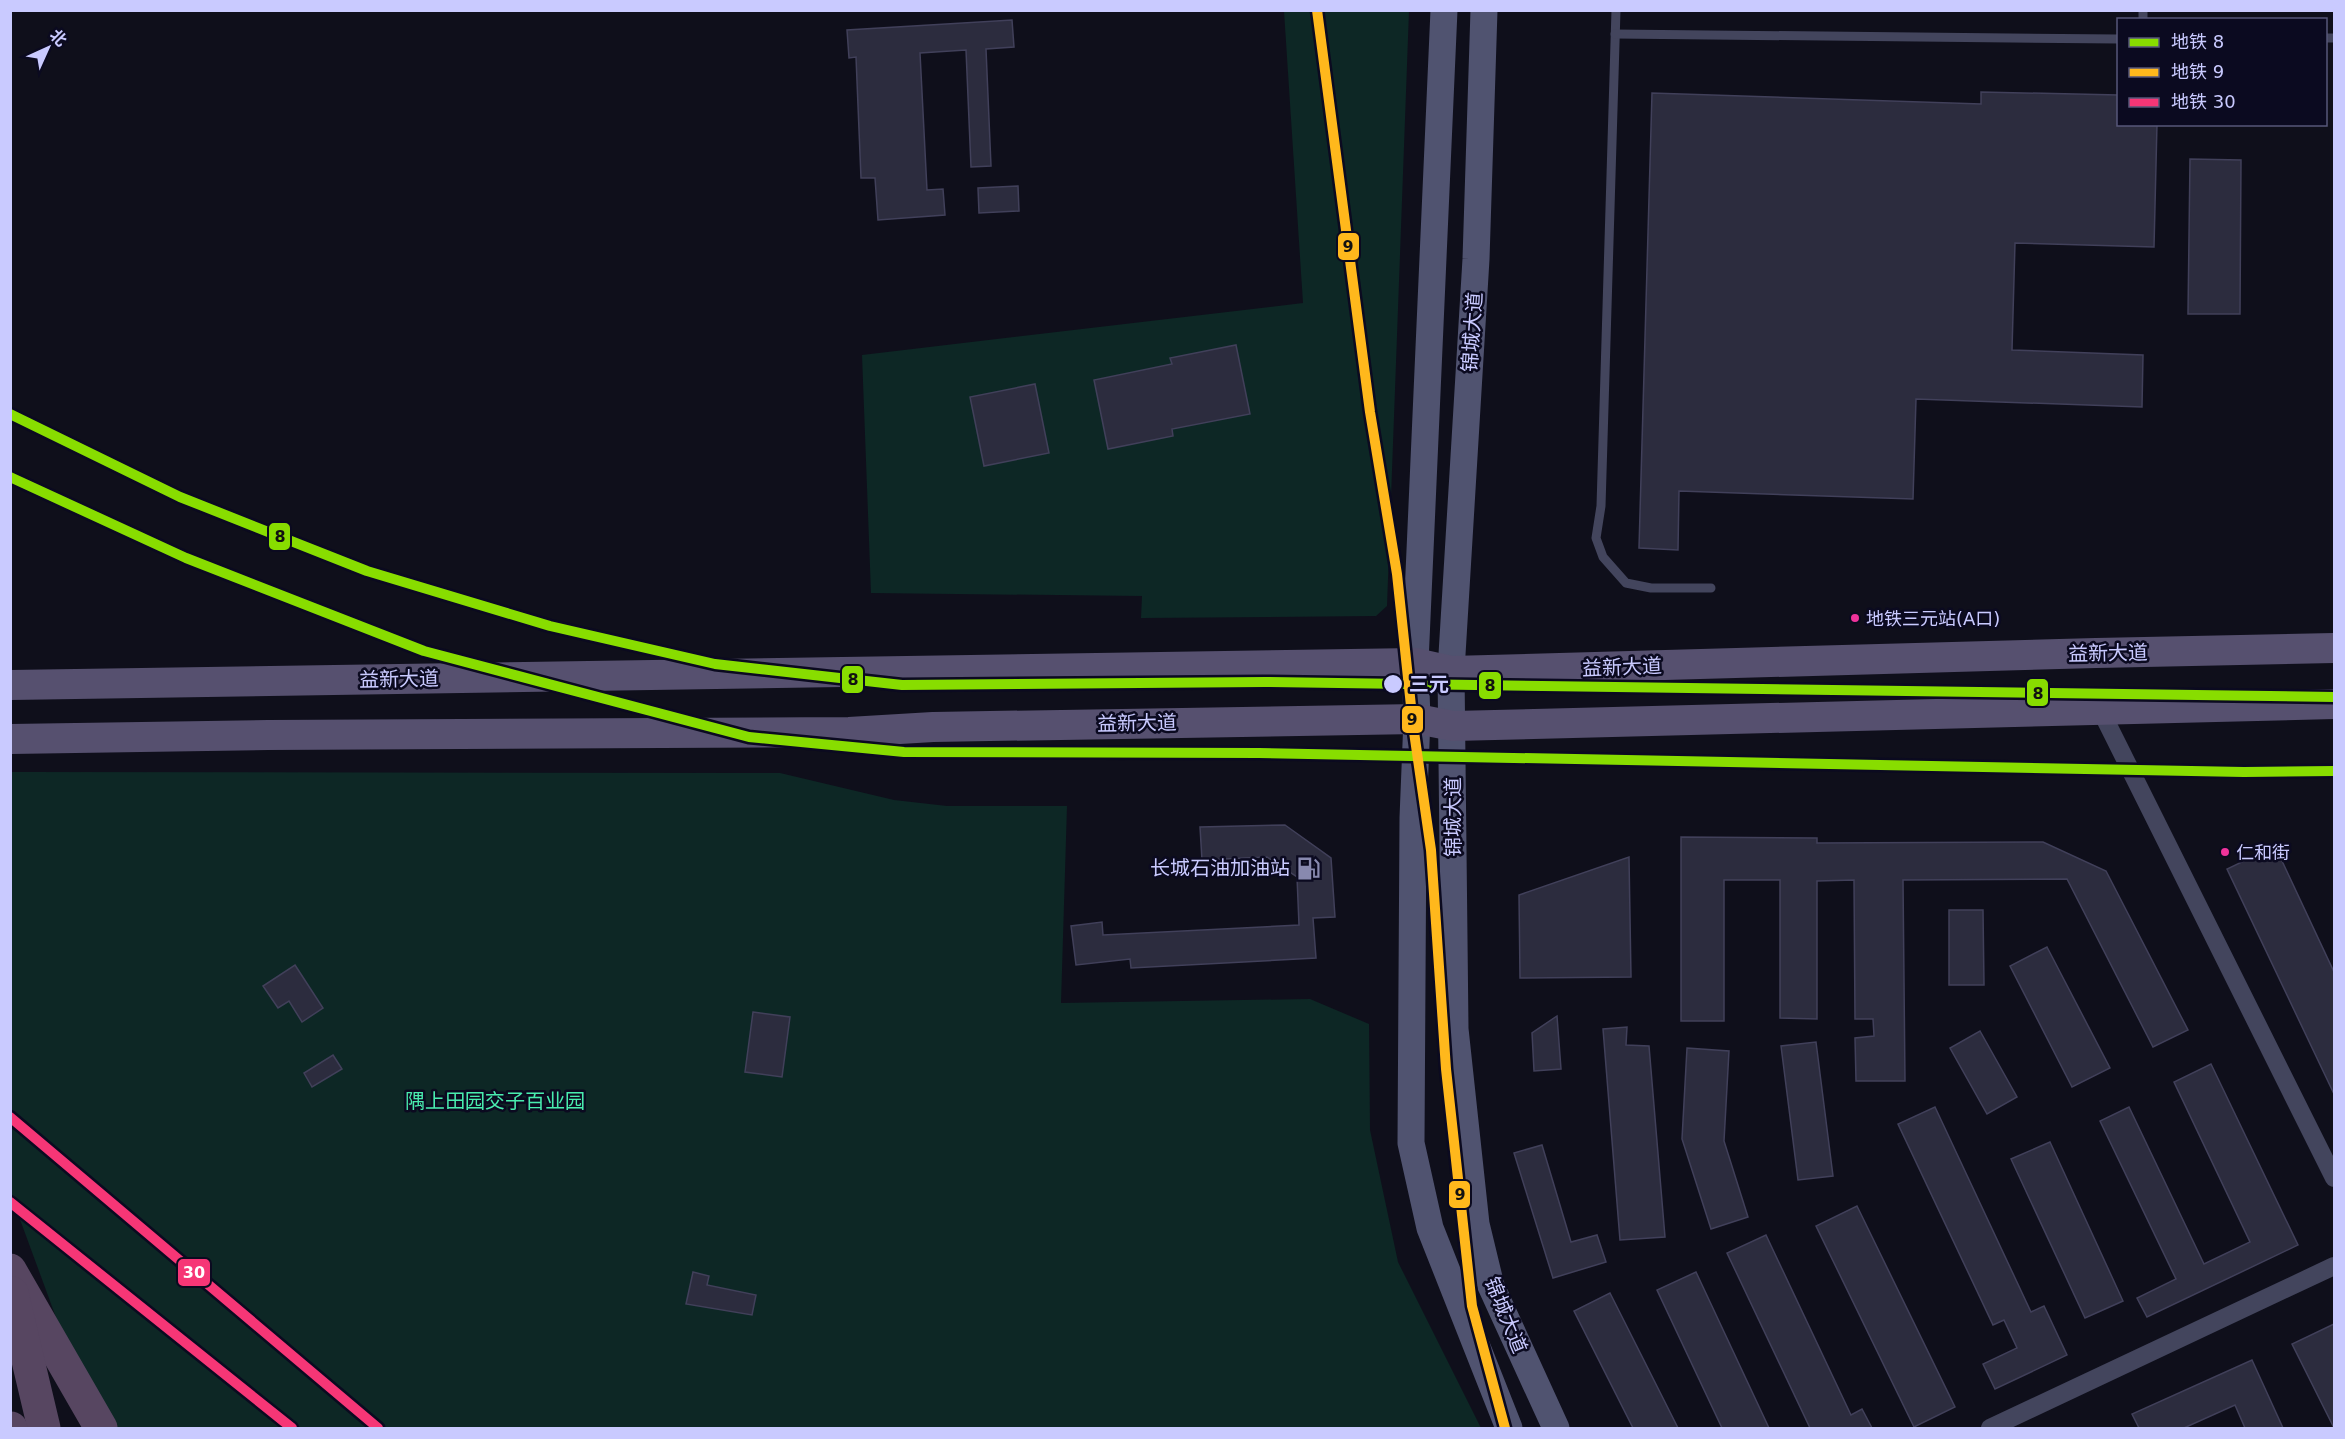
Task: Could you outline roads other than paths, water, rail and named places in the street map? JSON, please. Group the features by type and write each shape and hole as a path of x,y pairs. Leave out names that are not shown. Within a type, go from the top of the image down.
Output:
{"highway":[{"path":"10,1270 101,1428"},
{"path":"10,1288 44,1428"}],"main road":[{"name":"锦城大道","path":"1444,10 1415,663 1417,719 1413,818 1411,1143 1430,1228 1509,1428"},
{"name":"锦城大道","path":"1484,10 1476,259 1451,671 1455,1029 1476,1224 1491,1286 1556,1428"},
{"name":"益新大道","path":"10,685 1415,663 1451,671 2334,648"},
{"name":"益新大道","path":"10,739 268,735 849,732 933,727 1417,719 1453,726 2334,704"}],"street":[{"path":"2100,710 2334,1178"},
{"path":"1990,1428 2334,1266"}],"lane":[{"path":"1616,10 1601,506 1596,538 1603,557 1626,583 1651,588 1711,588"},
{"path":"1616,33 2117,39"}],"metro line":[{"name":"9","path":"1317,10 1370,412 1397,574 1413,725 1431,850 1446,1069 1472,1306 1505,1428"},
{"name":"8","path":"10,414 180,497 367,571 550,626 715,664 902,685 1264,682 2334,697"},
{"name":"8","path":"10,477 186,558 424,651 749,737 904,752 1259,753 2244,772 2334,771"},
{"name":"30","path":"10,1117 378,1428"},
{"name":"30","path":"10,1202 292,1428"}],"place":[{"name":"地铁三元站(A口)","path":"1855,618"},
{"name":"三元","path":"1393,684"},
{"name":"仁和街","path":"2225,852"},
{"name":"长城石油加油站","path":"1308,868"}],"park label":[{"name":"隅上田园交子百业园","path":"495,1101"}]}
